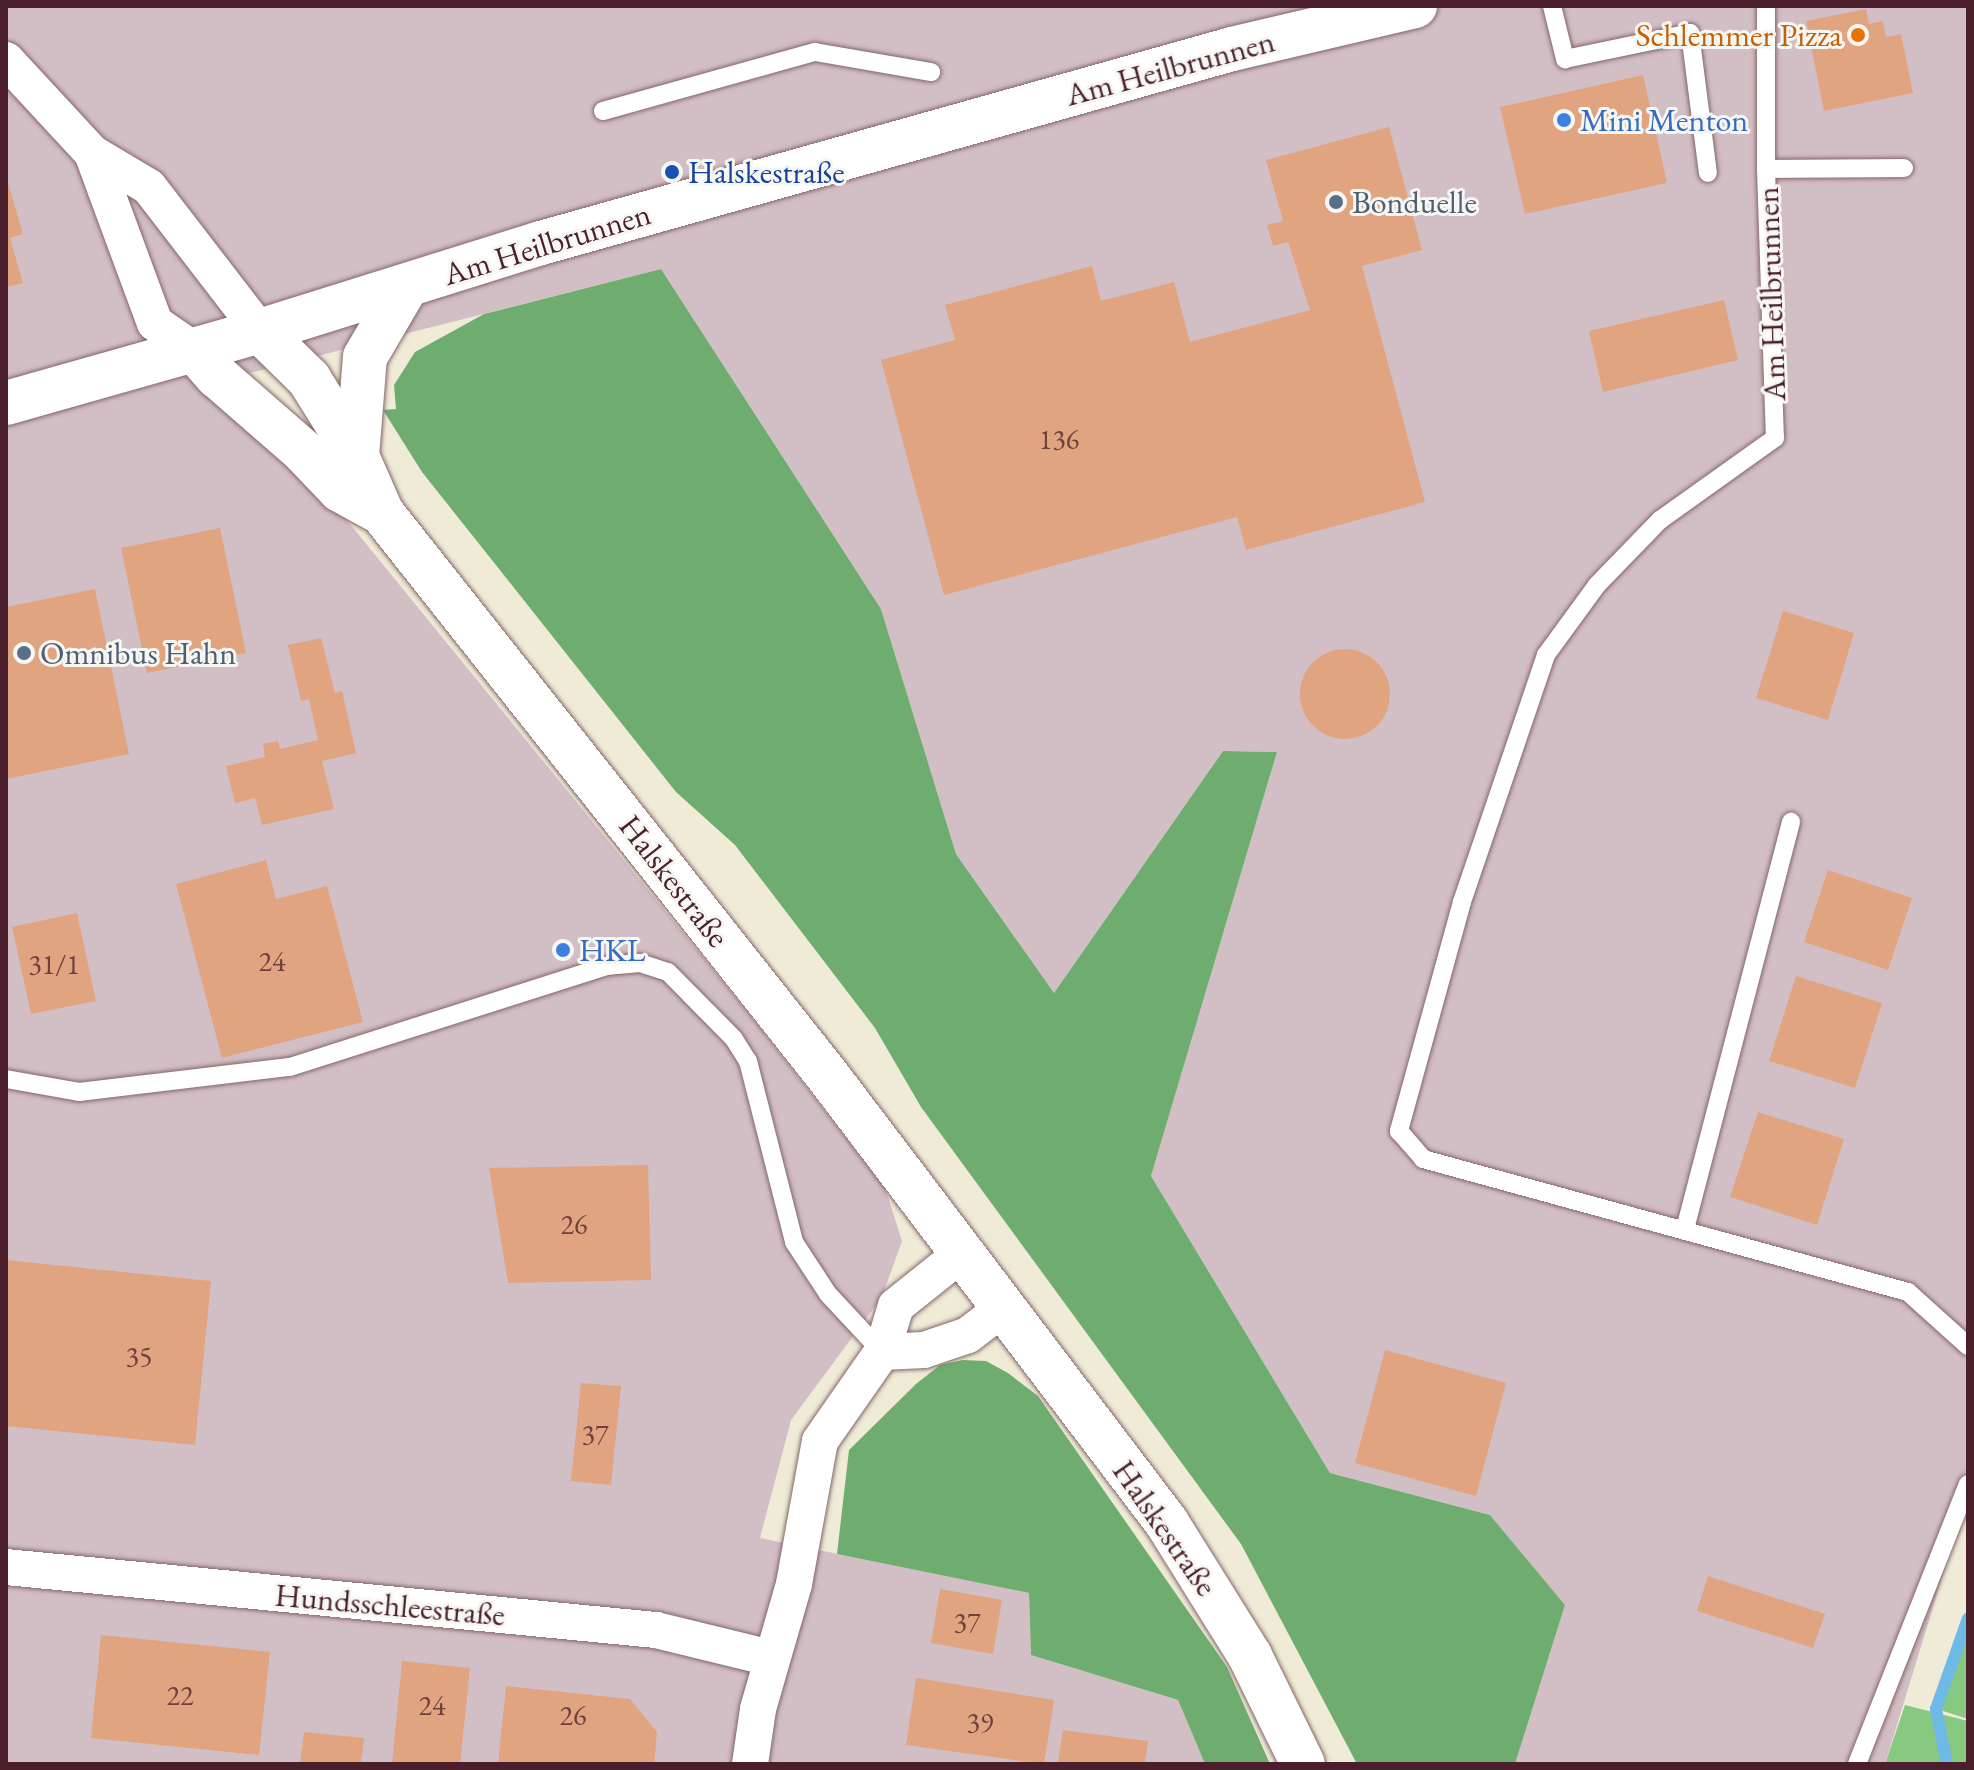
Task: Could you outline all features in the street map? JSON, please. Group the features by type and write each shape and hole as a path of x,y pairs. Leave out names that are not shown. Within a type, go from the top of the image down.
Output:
{"street":[{"name":"Am Heilbrunnen","path":"6,403 260,331 541,243 1232,49 1415,6"},
{"name":"Halskestraße","path":"6,60 92,153 149,187 260,331 309,379 357,456 382,513 827,1075 1167,1523 1250,1656 1303,1764"},
{"name":"Halskestraße","path":"92,153 155,323 194,350 217,376 304,452 340,490 382,513"},
{"name":"Halskestraße","path":"357,456 365,357 406,287"},
{"path":"750,1764 758,1709 794,1584 820,1441 882,1352 896,1306 961,1254"},
{"path":"882,1352 924,1350 968,1335 1003,1308"},
{"name":"Hundsschleestraße","path":"6,1567 656,1630 771,1658"}],"lane":[{"path":"1552,6 1565,59 1690,33 1708,173"},
{"name":"Am Heilbrunnen","path":"1685,1229 1423,1159 1399,1131 1462,902 1546,655 1597,585 1660,520 1775,438 1766,169 1766,6"},
{"path":"603,111 815,52 931,72"},
{"path":"1766,169 1904,168"},
{"path":"1791,822 1685,1229 1908,1292 1968,1346"},
{"path":"6,1079 79,1092 290,1067 606,966 640,963 668,972 734,1039 748,1061 794,1242 828,1294 882,1352"},
{"path":"1857,1764 1968,1484"}],"shaded area":[{"path":"6,6 1968,6 1968,1493 1885,1764 1515,1764 1565,1605 1490,1515 1330,1473 1151,1176 1277,752 1223,751 1054,993 956,854 881,609 661,269 210,383 328,497 749,1014 885,1188 902,1241 882,1297 791,1420 760,1538 1029,1593 1031,1655 1178,1700 1205,1764 6,1764"}],"green space":[{"path":"661,269 881,609 956,854 1054,993 1223,751 1277,752 1151,1176 1330,1473 1490,1515 1565,1605 1515,1764 1357,1764 1241,1544 921,1107 875,1028 735,845 676,792 422,472 383,410 396,409 394,385 415,352 484,314"},
{"path":"963,1360 986,1361 1038,1396 1227,1667 1270,1764 1205,1764 1178,1700 1031,1655 1029,1593 837,1554 849,1450 916,1384 940,1365"},
{"path":"1968,1633 1968,1719 1940,1710"},
{"path":"1905,1705 1968,1721 1968,1764 1885,1764"}],"building":[{"path":"1866,9 1869,24 1883,21 1886,37 1901,34 1913,93 1824,111 1806,21"},
{"path":"1643,75 1667,183 1525,214 1500,107"},
{"path":"1389,127 1422,250 1362,266 1425,502 1246,550 1237,517 944,595 881,360 955,340 945,305 1092,266 1101,301 1174,282 1190,342 1310,310 1288,242 1273,246 1267,225 1283,221 1266,160"},
{"path":"6,176 23,234 10,238 23,283 6,287"},
{"path":"1724,300 1738,360 1603,392 1589,331"},
{"path":"220,528 246,653 147,673 121,548"},
{"path":"95,589 129,754 6,779 6,607"},
{"path":"1783,611 1854,633 1828,720 1756,698"},
{"path":"321,638 335,693 342,691 356,753 322,761 334,809 262,825 255,798 235,803 226,766 265,757 263,744 278,741 280,749 318,740 309,699 301,701 288,645"},
{"path":"1345,649 1362,653 1377,662 1386,677 1390,694 1386,711 1377,726 1362,735 1345,739 1328,735 1313,726 1304,711 1300,694 1304,677 1313,662 1328,653"},
{"path":"266,860 276,899 327,886 363,1022 222,1058 176,884"},
{"path":"1828,870 1912,898 1888,970 1804,942"},
{"path":"77,913 96,1001 31,1014 12,927"},
{"path":"1796,976 1882,1003 1855,1088 1769,1061"},
{"path":"1758,1112 1844,1139 1817,1225 1730,1197"},
{"path":"648,1165 651,1280 508,1283 489,1168"},
{"path":"6,1260 211,1281 195,1445 6,1426"},
{"path":"1385,1350 1506,1383 1476,1496 1355,1463"},
{"path":"581,1383 621,1386 611,1485 571,1481"},
{"path":"1708,1576 1825,1614 1813,1648 1697,1611"},
{"path":"940,1589 1002,1600 993,1654 931,1643"},
{"path":"101,1635 270,1652 259,1755 91,1738"},
{"path":"402,1661 470,1668 460,1764 392,1764"},
{"path":"916,1678 1054,1700 1044,1764 906,1745"},
{"path":"506,1686 630,1699 657,1732 654,1764 498,1764"},
{"path":"1063,1730 1148,1741 1145,1764 1058,1762"},
{"path":"304,1732 364,1738 361,1764 300,1764"}],"waterway":[{"path":"1947,1764 1936,1709 1968,1618"}],"place":[{"name":"Schlemmer Pizza","path":"1858,35"},
{"name":"Mini Menton","path":"1564,120"},
{"name":"Halskestraße","path":"672,172"},
{"name":"Bonduelle","path":"1336,202"},
{"name":"Omnibus Hahn","path":"24,653"},
{"name":"HKL","path":"563,950"}]}
